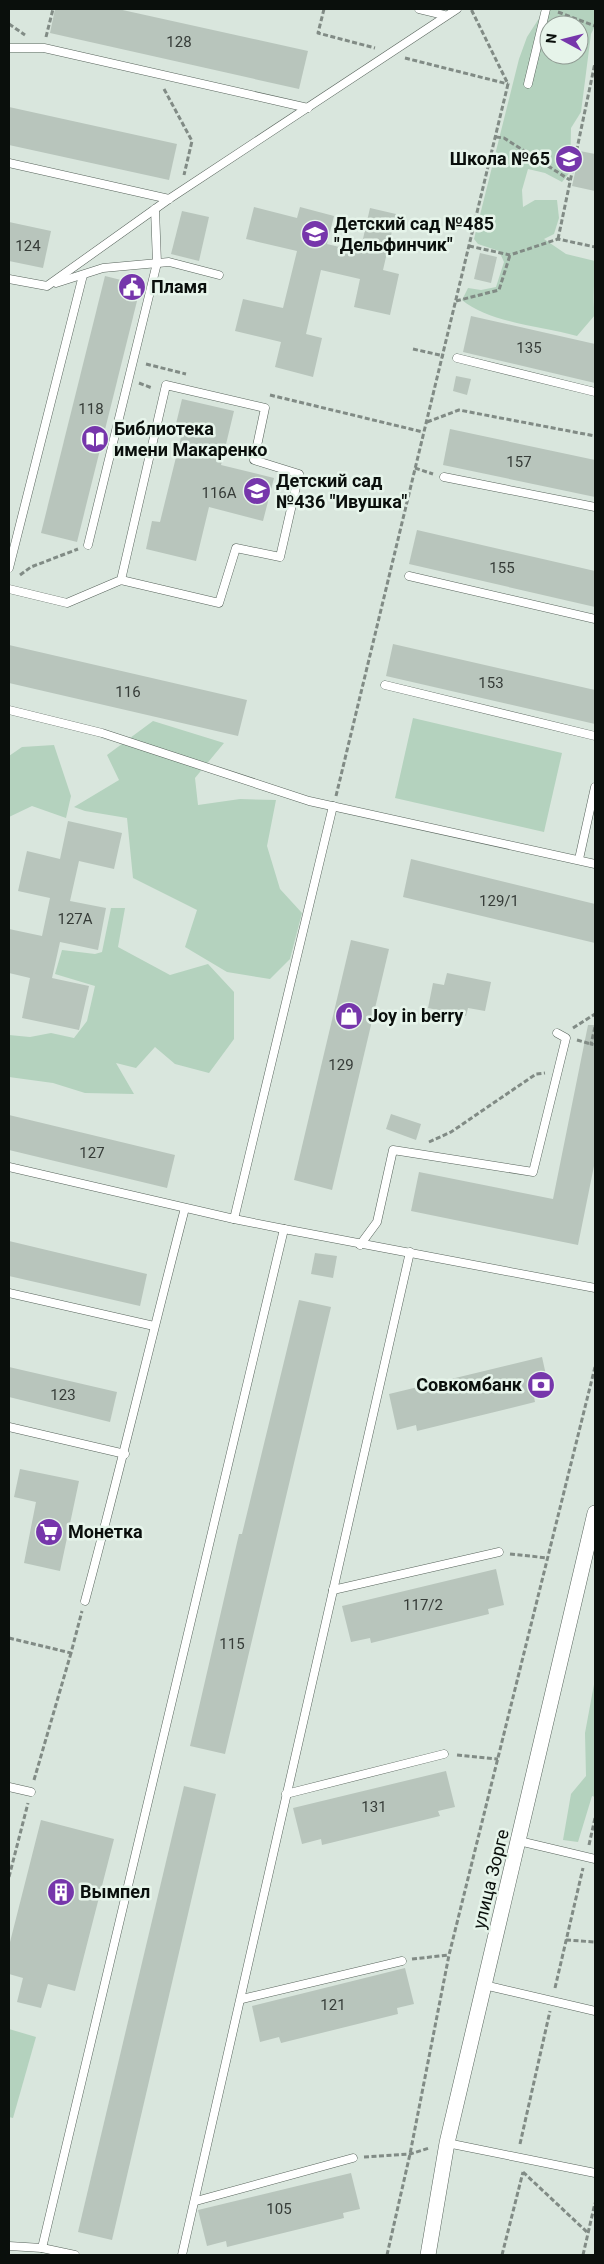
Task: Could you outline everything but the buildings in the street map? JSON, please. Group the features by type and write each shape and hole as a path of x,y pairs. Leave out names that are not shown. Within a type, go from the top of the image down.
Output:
{"street":[{"name":"улица Зорге","path":"428,2255 447,2143 595,1513"}],"lane":[{"path":"418,9 444,15"},
{"path":"47,286 179,192 308,108 444,15 457,9"},
{"path":"528,84 550,10"},
{"path":"9,48 44,48 308,108"},
{"path":"9,162 170,199"},
{"path":"88,545 157,263 154,209"},
{"path":"9,278 47,286 103,268 169,262 220,275"},
{"path":"9,568 83,275"},
{"path":"457,358 595,392"},
{"path":"9,589 67,603 121,580 219,602 236,548 280,558 299,474 254,460 265,408 166,385 121,580"},
{"path":"444,477 595,507"},
{"path":"409,576 595,619"},
{"path":"385,685 595,736"},
{"path":"9,710 102,733 309,801 595,864"},
{"path":"579,859 595,787"},
{"path":"234,1219 333,806"},
{"path":"360,1245 377,1222 393,1150 533,1172 568,1034 557,1033"},
{"path":"9,1167 234,1219 360,1245 410,1252 595,1288"},
{"path":"85,1601 125,1454 154,1326 185,1208"},
{"path":"42,2248 284,1229"},
{"path":"182,2255 242,1999 286,1794 410,1252"},
{"path":"9,1293 154,1326"},
{"path":"9,1426 125,1454"},
{"path":"333,1590 499,1552"},
{"path":"286,1794 444,1754"},
{"path":"9,1787 31,1792"},
{"path":"519,1841 595,1859"},
{"path":"242,1999 402,1961"},
{"path":"484,1985 595,2011"},
{"path":"447,2143 595,2173"},
{"path":"196,2201 353,2158"},
{"path":"9,2246 42,2248 75,2255"}],"path":[{"path":"9,24 44,48 53,9"},
{"path":"333,806 508,84 470,9"},
{"path":"550,10 595,26"},
{"path":"558,239 595,63"},
{"path":"155,73 192,141 179,192"},
{"path":"496,137 504,138 570,180"},
{"path":"469,246 510,255 558,239 595,247"},
{"path":"456,301 499,290 510,255"},
{"path":"413,349 457,358"},
{"path":"133,361 191,376"},
{"path":"128,381 164,392"},
{"path":"268,394 423,432"},
{"path":"427,422 459,410 595,436"},
{"path":"415,468 444,477"},
{"path":"16,578 31,567 88,545"},
{"path":"568,1034 595,1014"},
{"path":"595,1027 591,1044 595,1045"},
{"path":"407,1152 451,1132 536,1074 558,1071"},
{"path":"387,2255 410,2154 450,1955 595,1367"},
{"path":"499,1552 548,1558"},
{"path":"9,1877 85,1601"},
{"path":"9,1638 71,1653"},
{"path":"444,1754 498,1759"},
{"path":"520,2145 595,1818"},
{"path":"566,1940 595,1942"},
{"path":"402,1961 450,1955"},
{"path":"353,2158 410,2154 447,2143"},
{"path":"502,2255 523,2172 588,2233"},
{"path":"583,2255 595,2203"}],"green space":[{"path":"545,9 595,9 595,26 591,34 589,50 589,15 541,15"},
{"path":"539,18 539,65 587,65 581,112 571,128 570,172 562,182 545,173 528,169 522,190 523,207 535,200 557,200 559,218 554,234 544,239 566,254 595,261 595,315 577,336 501,319 474,308 462,300 468,288 481,290 496,287 504,262 499,251 478,244 474,239 519,59 527,37"},
{"path":"413,718 562,753 544,832 395,798"},
{"path":"153,721 224,743 195,778 198,805 240,799 276,800 267,846 280,889 302,913 290,959 270,979 227,972 185,947 197,910 133,878 127,818 85,811 74,807 119,780 107,755"},
{"path":"54,745 71,796 66,818 32,806 9,817 9,756 22,747"},
{"path":"111,908 125,908 118,947 170,975 208,964 234,992 234,1039 209,1073 175,1064 155,1047 136,1068 116,1063 134,1094 85,1093 53,1083 9,1077 9,1035 30,1037 51,1033 74,1038 87,1021 95,986 55,974 62,950 95,954 102,952"},
{"path":"595,1679 595,1797 592,1796 578,1842 563,1840 571,1794 586,1776 585,1733"},
{"path":"9,2029 36,2037 13,2118 9,2117"}],"place":[{"name":"Школа №65","path":"569,159"},
{"name":"Детский сад №485 \"Дельфинчик\"","path":"315,234"},
{"name":"Пламя","path":"132,287"},
{"name":"Библиотека имени Макаренко","path":"95,439"},
{"name":"Детский сад №436 \"Ивушка\"","path":"257,491"},
{"name":"Joy in berry","path":"349,1016"},
{"name":"Совкомбанк","path":"541,1385"},
{"name":"Монетка","path":"49,1532"},
{"name":"Вымпел","path":"61,1892"}]}
